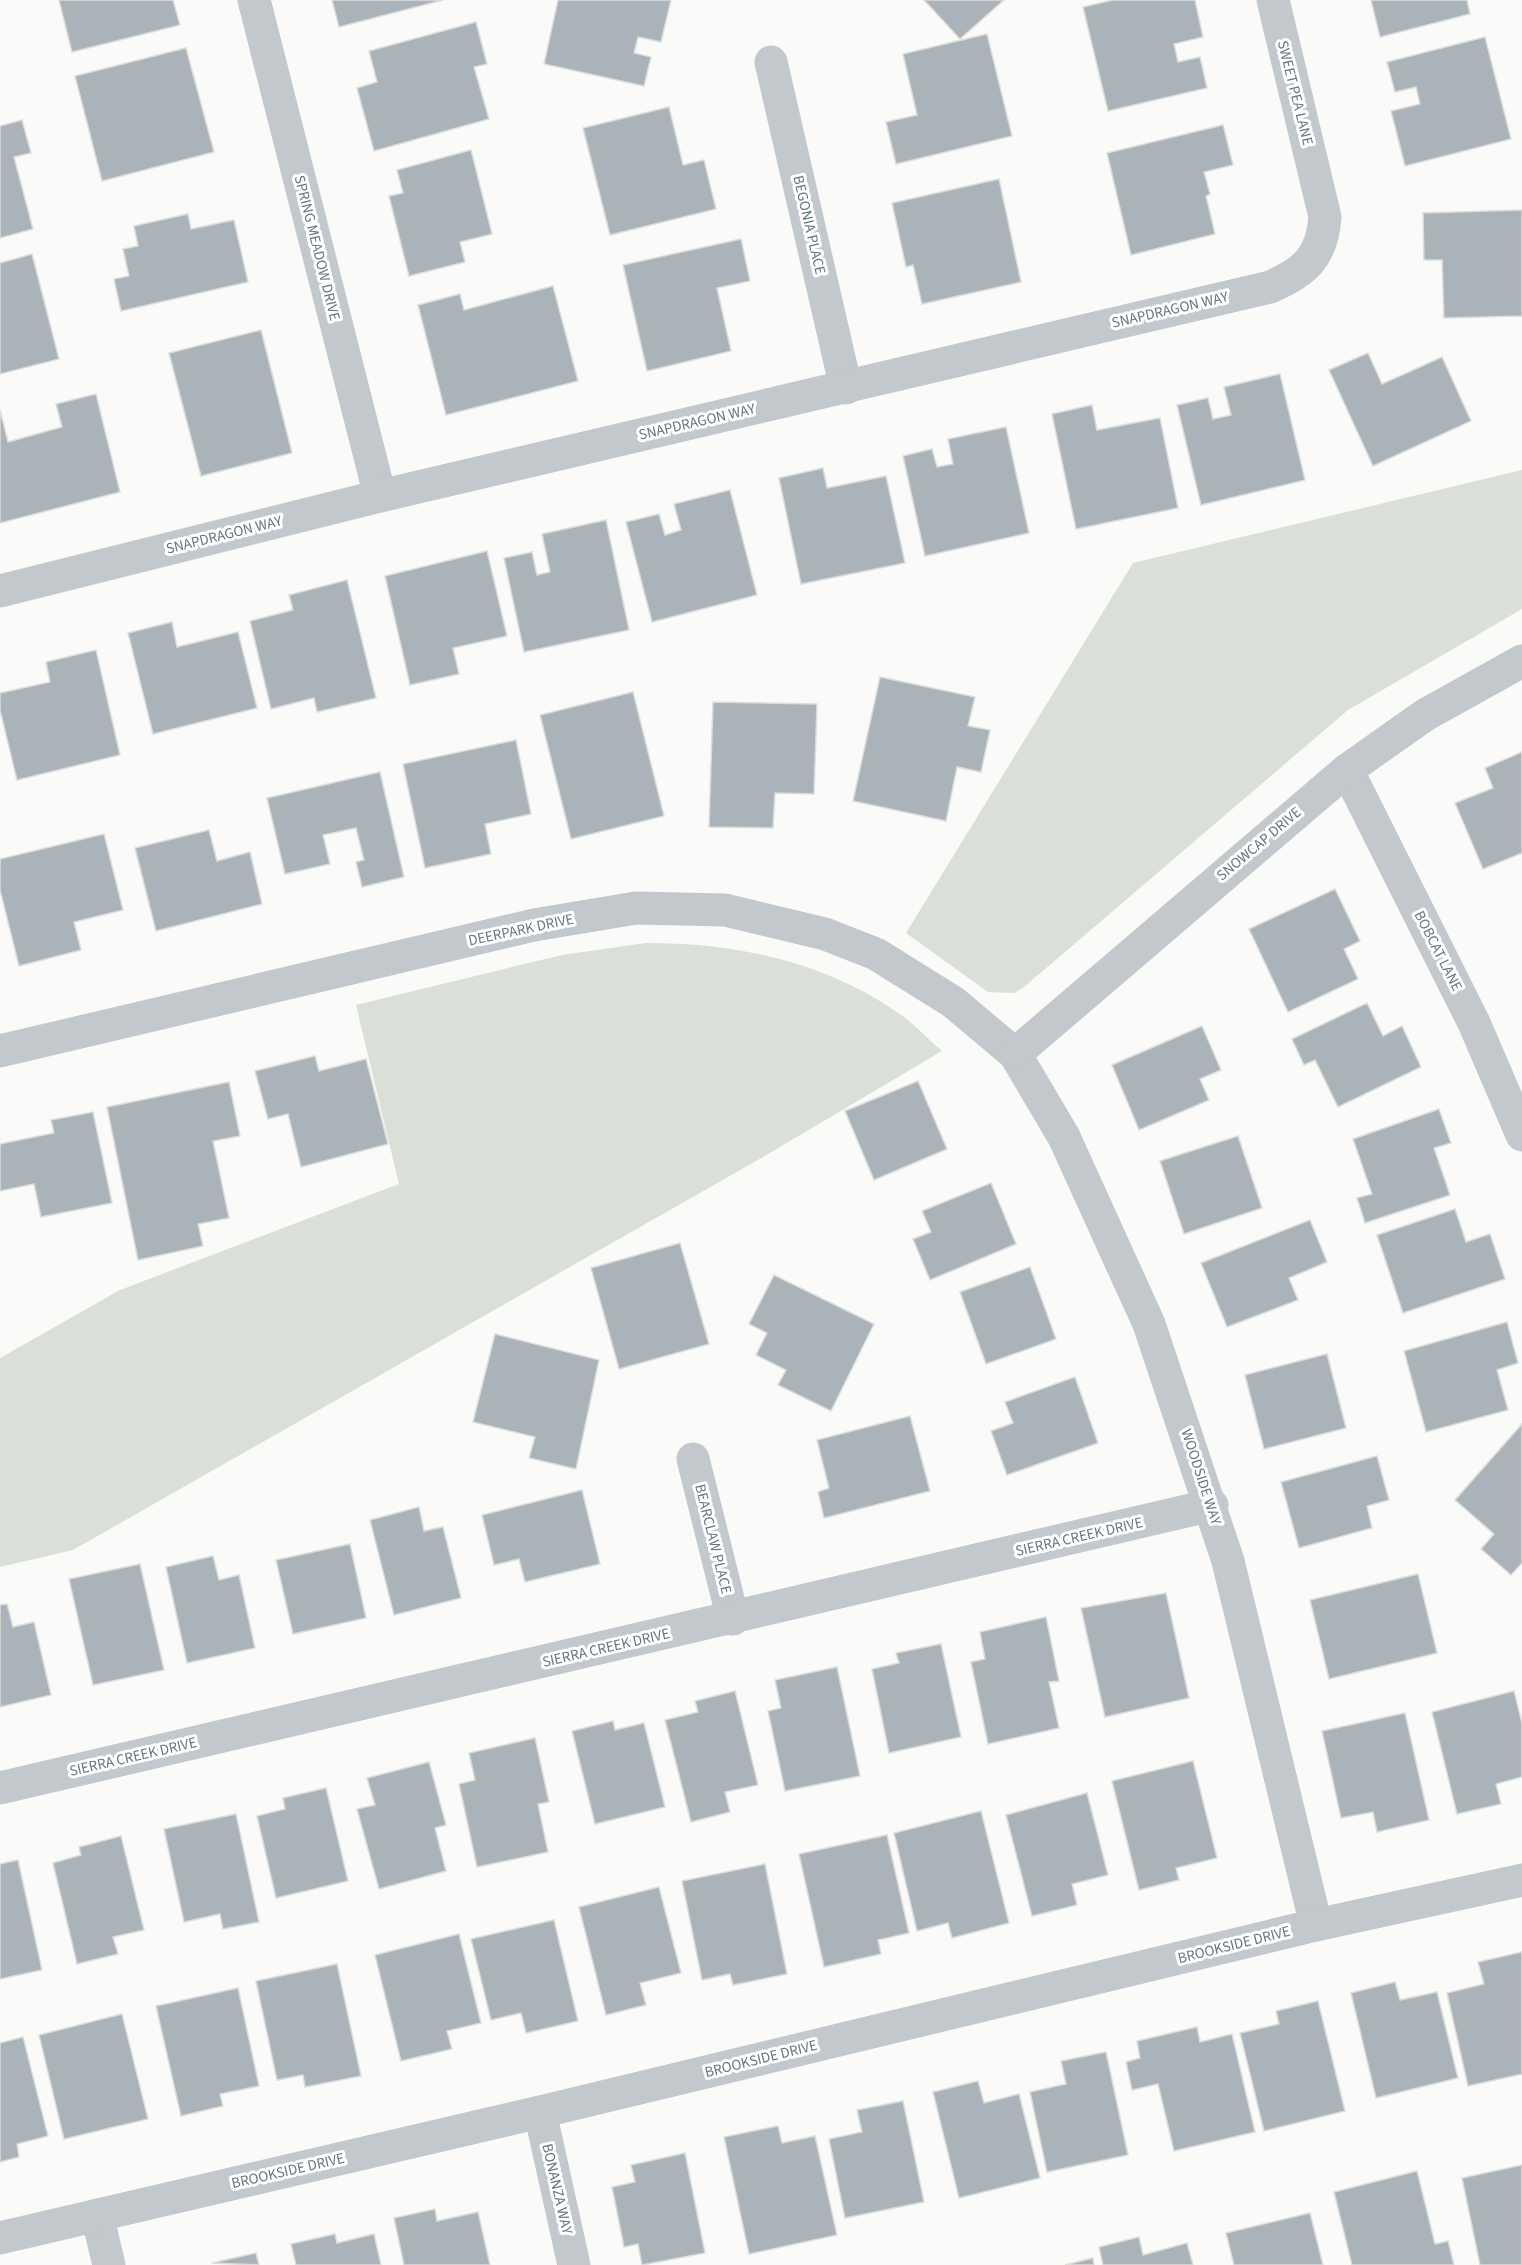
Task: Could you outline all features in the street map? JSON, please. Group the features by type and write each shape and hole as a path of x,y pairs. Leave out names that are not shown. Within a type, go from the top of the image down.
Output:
{"street":[{"name":"SPRING MEADOW DRIVE","path":"254,0 380,496"},
{"name":"SWEET PEA LANE","path":"1273,0 1317,185"},
{"name":"BEGONIA PLACE","path":"771,62 846,388"},
{"name":"SNAPDRAGON WAY","path":"0,591 380,496 846,388 1270,286 1294,276 1314,257 1323,238 1325,217 1317,185"},
{"name":"SNOWCAP DRIVE","path":"1015,1054 1347,770 1425,715 1522,661"},
{"name":"BOBCAT LANE","path":"1347,770 1474,1023 1522,1135"},
{"name":"DEERPARK DRIVE","path":"0,1051 534,925 636,908 725,910 825,934 876,954 953,1002 1015,1054"},
{"name":"WOODSIDE WAY","path":"1015,1054 1064,1137 1149,1324 1212,1505 1231,1573 1316,1925"},
{"name":"BEARCLAW PLACE","path":"693,1459 733,1619"},
{"name":"SIERRA CREEK DRIVE","path":"0,1788 733,1619 1212,1505"},
{"name":"BROOKSIDE DRIVE","path":"0,2238 540,2112 1316,1925 1522,1880"},
{"name":"BONANZA WAY","path":"540,2112 574,2265"},
{"path":"97,2215 109,2265"}],"shaded area":[{"path":"1522,470 1522,609 1348,710 1024,987 1014,993 988,992 906,933 1133,563"},
{"path":"646,943 714,947 748,952 813,969 875,998 904,1017 942,1051 763,1157 73,1550 0,1567 0,1358 120,1290 399,1184 356,1005 562,955"}],"building":[{"path":"59,0 173,0 180,25 72,52"},
{"path":"332,0 443,0 339,27"},
{"path":"558,0 671,0 661,42 638,37 634,53 651,57 644,86 544,64"},
{"path":"924,0 1004,0 960,39"},
{"path":"1113,0 1195,0 1203,37 1174,44 1178,62 1200,57 1207,88 1108,111 1083,7"},
{"path":"1371,0 1467,0 1470,14 1380,37"},
{"path":"476,22 487,64 474,67 489,119 374,151 357,88 377,82 369,51"},
{"path":"987,34 1012,136 896,164 886,122 917,115 903,54"},
{"path":"1485,37 1511,139 1405,166 1391,111 1420,104 1416,87 1395,92 1387,62"},
{"path":"186,48 214,152 102,181 75,76"},
{"path":"669,107 683,165 704,160 716,209 610,235 583,128"},
{"path":"22,120 31,153 14,157 33,229 0,238 0,126"},
{"path":"1223,125 1233,165 1204,172 1210,194 1206,196 1215,234 1131,255 1107,153"},
{"path":"471,150 492,234 460,242 465,262 409,276 389,196 403,193 397,170"},
{"path":"999,179 1021,282 922,304 913,265 906,267 892,203"},
{"path":"1522,210 1522,316 1444,318 1442,260 1424,260 1423,213"},
{"path":"188,214 191,229 234,220 248,282 121,311 114,279 129,276 123,249 138,246 134,226"},
{"path":"741,239 750,281 717,288 731,351 647,371 623,265"},
{"path":"32,254 59,359 0,374 0,263"},
{"path":"553,286 578,381 446,415 418,305 460,294 464,310"},
{"path":"261,330 292,453 201,476 169,353"},
{"path":"1368,353 1382,384 1442,357 1471,421 1373,466 1329,370"},
{"path":"1280,374 1305,480 1201,505 1177,405 1208,398 1213,419 1231,415 1224,387"},
{"path":"96,394 120,492 0,523 0,410 8,442 62,427 56,404"},
{"path":"1092,405 1097,430 1160,418 1178,508 1076,529 1052,414"},
{"path":"1006,427 1029,533 925,556 903,456 932,449 937,467 953,464 948,439"},
{"path":"823,468 827,488 886,476 905,563 801,584 779,478"},
{"path":"730,490 757,595 652,622 626,522 659,514 665,535 681,530 674,504"},
{"path":"606,520 629,630 524,652 504,558 532,552 537,575 550,572 542,534"},
{"path":"487,551 507,636 453,648 459,674 410,685 385,576"},
{"path":"347,580 376,698 317,712 314,698 271,709 250,621 293,610 289,595"},
{"path":"172,622 177,647 238,632 257,708 153,734 128,633"},
{"path":"96,650 120,755 17,780 0,710 0,693 50,682 46,662"},
{"path":"880,677 975,697 968,726 990,730 981,772 957,767 946,821 853,801"},
{"path":"633,692 664,816 571,839 540,715"},
{"path":"713,702 817,704 814,794 775,793 773,828 709,827"},
{"path":"516,740 531,814 485,824 491,854 425,868 403,764"},
{"path":"1522,752 1522,853 1483,869 1455,803 1493,788 1485,768"},
{"path":"380,772 404,877 362,887 356,862 364,860 356,828 323,835 330,864 285,874 267,798"},
{"path":"209,830 217,861 250,852 262,904 156,931 135,848"},
{"path":"104,834 123,910 74,922 81,950 19,966 0,890 0,859"},
{"path":"1335,889 1360,941 1344,949 1358,979 1288,1012 1249,929"},
{"path":"1367,1003 1383,1036 1402,1026 1421,1067 1338,1107 1315,1060 1304,1065 1292,1039"},
{"path":"1202,1026 1221,1070 1200,1079 1209,1100 1139,1130 1112,1065"},
{"path":"315,1056 319,1071 366,1059 388,1144 301,1167 288,1114 268,1119 255,1071"},
{"path":"918,1081 947,1149 874,1180 845,1111"},
{"path":"229,1082 240,1136 213,1141 229,1218 198,1224 203,1246 138,1260 107,1107"},
{"path":"1439,1109 1451,1143 1434,1148 1450,1195 1365,1223 1357,1198 1372,1194 1353,1139"},
{"path":"93,1112 112,1203 41,1217 34,1184 0,1191 0,1144 54,1133 51,1120"},
{"path":"1238,1136 1262,1208 1184,1234 1160,1161"},
{"path":"991,1183 1016,1244 930,1280 913,1239 931,1232 922,1211"},
{"path":"1455,1209 1466,1242 1490,1234 1505,1279 1403,1313 1377,1235"},
{"path":"1310,1220 1327,1262 1289,1278 1298,1300 1227,1327 1201,1263"},
{"path":"680,1243 709,1344 619,1369 591,1268"},
{"path":"1030,1267 1056,1339 986,1364 960,1292"},
{"path":"774,1275 874,1324 831,1411 778,1385 786,1370 756,1355 767,1333 749,1324"},
{"path":"1507,1322 1518,1363 1497,1370 1508,1410 1426,1432 1404,1351"},
{"path":"495,1334 599,1360 576,1469 529,1458 535,1437 473,1422"},
{"path":"1327,1354 1346,1428 1264,1449 1245,1375"},
{"path":"1075,1377 1098,1443 1007,1475 991,1431 1013,1423 1005,1402"},
{"path":"910,1416 930,1491 824,1518 818,1492 829,1488 817,1440"},
{"path":"1522,1424 1522,1563 1511,1575 1481,1549 1494,1534 1455,1500"},
{"path":"1377,1456 1389,1500 1367,1506 1372,1528 1299,1548 1281,1482"},
{"path":"582,1490 600,1564 525,1582 519,1559 494,1565 482,1515"},
{"path":"419,1507 424,1531 443,1527 461,1598 394,1615 370,1520"},
{"path":"350,1544 366,1618 293,1634 276,1560"},
{"path":"213,1556 219,1580 239,1575 255,1648 187,1663 166,1567"},
{"path":"140,1564 164,1670 93,1685 69,1579"},
{"path":"1418,1574 1437,1653 1329,1679 1310,1600"},
{"path":"1166,1593 1189,1698 1105,1717 1081,1608"},
{"path":"7,1604 13,1627 34,1622 51,1695 0,1707 0,1605"},
{"path":"1046,1617 1059,1681 1049,1682 1059,1728 988,1744 971,1662 985,1659 980,1632"},
{"path":"941,1644 961,1737 889,1753 872,1669 899,1663 896,1653"},
{"path":"837,1667 860,1776 785,1791 768,1711 781,1708 775,1680"},
{"path":"735,1691 758,1785 725,1792 730,1812 691,1822 665,1720 698,1712 695,1701"},
{"path":"1514,1691 1522,1723 1522,1777 1496,1784 1501,1804 1457,1814 1432,1712"},
{"path":"1405,1713 1429,1820 1377,1832 1373,1812 1341,1818 1322,1731"},
{"path":"613,1721 615,1730 644,1723 665,1807 595,1824 572,1731"},
{"path":"535,1738 549,1802 538,1804 548,1852 477,1867 459,1784 475,1780 469,1753"},
{"path":"1193,1761 1217,1858 1176,1868 1179,1880 1139,1890 1112,1781"},
{"path":"429,1762 446,1825 435,1828 446,1871 379,1889 357,1809 375,1805 367,1778"},
{"path":"326,1788 348,1881 276,1898 257,1816 285,1809 283,1798"},
{"path":"1087,1793 1108,1875 1072,1884 1077,1905 1032,1916 1006,1815"},
{"path":"981,1811 1009,1923 952,1938 948,1923 917,1931 894,1833"},
{"path":"236,1814 259,1922 223,1929 220,1914 184,1922 164,1829"},
{"path":"887,1835 909,1933 878,1940 881,1954 824,1967 799,1854"},
{"path":"121,1836 144,1930 113,1937 118,1954 77,1964 53,1863 81,1855 79,1847"},
{"path":"18,1860 42,1970 0,1979 0,1864"},
{"path":"765,1864 787,1974 733,1985 730,1974 702,1980 682,1881"},
{"path":"659,1887 681,1973 640,1983 646,2005 606,2015 579,1907"},
{"path":"554,1920 578,2021 526,2033 521,2013 491,2020 471,1939"},
{"path":"459,1934 481,2023 447,2031 452,2049 401,2061 375,1955"},
{"path":"1522,1952 1522,2074 1468,2086 1447,1993 1484,1984 1478,1962"},
{"path":"337,1964 361,2076 305,2087 303,2075 277,2080 256,1981"},
{"path":"1395,1982 1400,2000 1437,1992 1458,2078 1376,2098 1351,1993"},
{"path":"238,1988 259,2086 220,2094 223,2106 181,2116 156,2006"},
{"path":"1318,2001 1345,2111 1264,2131 1240,2033 1279,2024 1276,2011"},
{"path":"122,2014 148,2119 64,2139 39,2035"},
{"path":"1197,2027 1200,2042 1232,2034 1255,2132 1174,2151 1158,2084 1132,2090 1126,2062 1140,2058 1137,2041"},
{"path":"23,2037 48,2136 17,2144 19,2157 0,2162 0,2043"},
{"path":"1106,2052 1128,2155 1047,2172 1030,2092 1066,2084 1061,2061"},
{"path":"978,2081 984,2103 1019,2094 1040,2178 959,2198 933,2092"},
{"path":"903,2101 924,2202 845,2218 829,2139 862,2132 857,2110"},
{"path":"778,2126 782,2143 815,2136 837,2235 749,2254 724,2137"},
{"path":"685,2153 705,2253 642,2265 638,2244 624,2247 612,2187 635,2182 631,2165"},
{"path":"1522,2165 1522,2265 1480,2265 1462,2178"},
{"path":"1417,2171 1435,2244 1448,2241 1454,2265 1352,2265 1334,2192"},
{"path":"435,2209 437,2221 478,2212 490,2265 404,2265 394,2218"},
{"path":"1310,2213 1323,2265 1234,2265 1226,2233"},
{"path":"335,2234 337,2243 374,2234 381,2265 296,2265 291,2244"},
{"path":"1139,2237 1143,2255 1187,2243 1193,2265 1103,2265 1099,2247"},
{"path":"256,2253 259,2265 212,2263"},
{"path":"1093,2258 1094,2265 1065,2265"}]}
